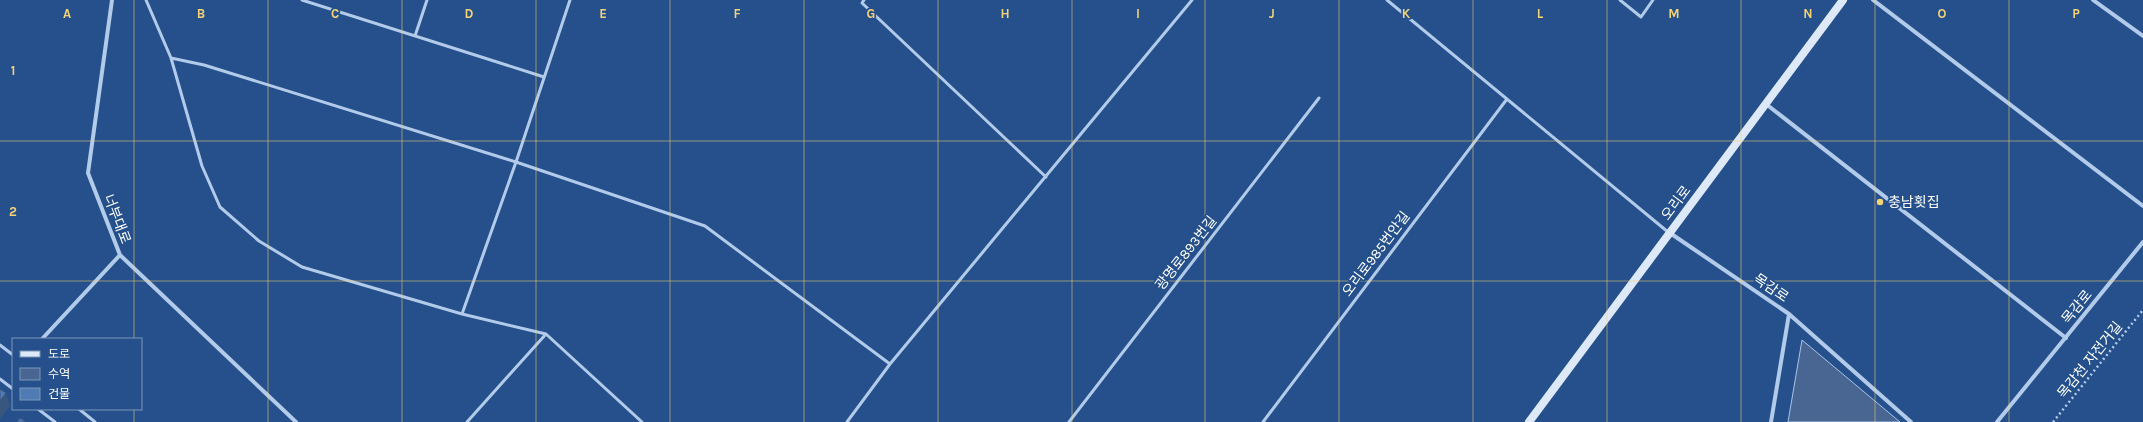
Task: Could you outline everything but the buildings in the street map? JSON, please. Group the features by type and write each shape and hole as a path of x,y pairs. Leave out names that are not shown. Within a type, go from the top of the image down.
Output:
{"main road":[{"name":"오리로","path":"1529,422 1843,0"}],"street":[{"name":"너부대로","path":"112,0 88,173 120,255 296,422"},
{"path":"1873,0 2143,206"},
{"path":"2093,0 2143,36"},
{"path":"1766,104 2066,338"},
{"name":"목감로","path":"1670,233 1789,314 1771,422"},
{"name":"목감로","path":"1997,422 2143,242"},
{"path":"43,338 120,255"},
{"path":"1789,314 1911,422"}],"lane":[{"path":"146,0 171,58 202,166 220,207 259,241 302,267 462,314 546,334 642,422"},
{"path":"302,0 544,77"},
{"path":"415,36 427,0"},
{"path":"462,314 516,162 570,0"},
{"path":"864,0 862,3 1046,177"},
{"path":"847,422 890,364 1192,0"},
{"path":"1387,0 1670,233"},
{"path":"1620,0 1640,17 1653,0"},
{"path":"171,58 204,65 516,162 705,226 890,364"},
{"name":"광명로893번길","path":"1069,422 1319,98"},
{"name":"오리로985번안길","path":"1263,422 1507,99"},
{"path":"467,422 546,334"},
{"path":"0,345 12,355"},
{"path":"0,379 12,388"},
{"path":"39,410 55,422"},
{"path":"80,410 94,422"}],"path":[{"name":"목감천 자전거길","path":"2053,422 2143,310"}],"water":[{"path":"1802,340 1900,422 1788,422"}],"place":[{"name":"충남횟집","path":"1880,202"}]}
